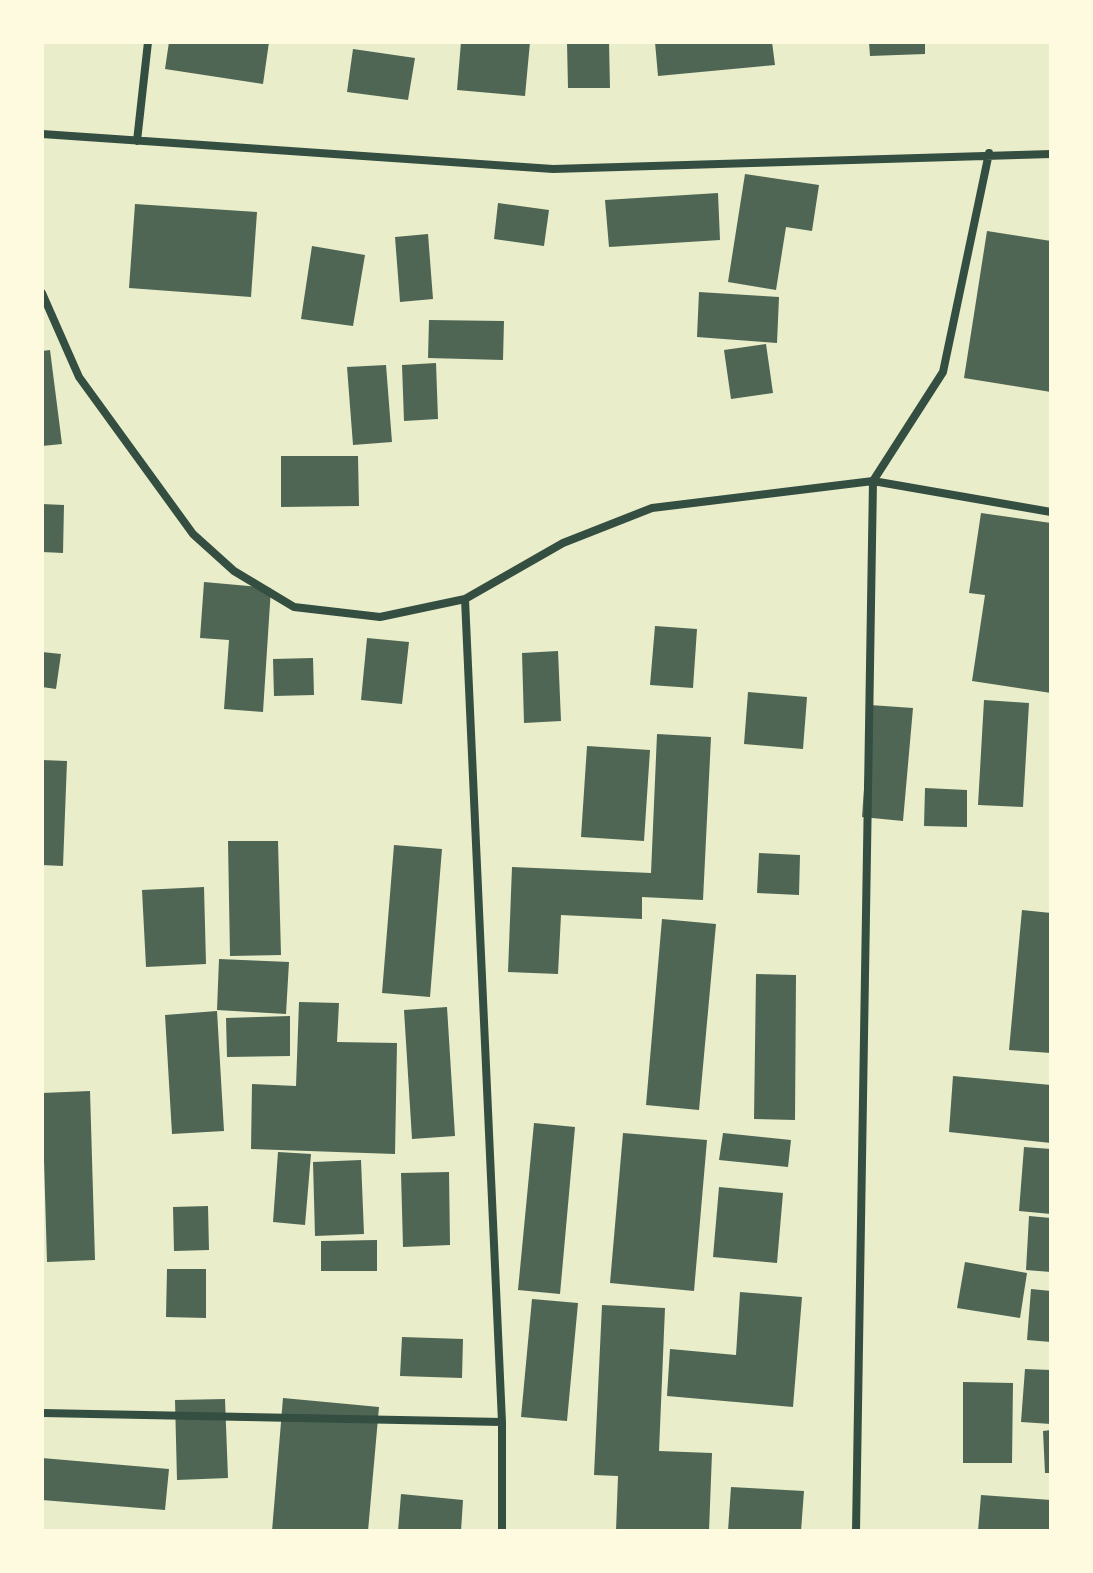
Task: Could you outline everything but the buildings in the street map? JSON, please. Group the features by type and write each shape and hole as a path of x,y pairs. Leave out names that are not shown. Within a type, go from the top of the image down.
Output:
{"street":[{"path":"137,141 148,42"},
{"path":"42,134 553,169 989,153 1051,154"},
{"path":"856,1531 873,481 943,372 989,153"},
{"path":"42,293 79,377 193,534 234,571 294,607 380,617 465,599 563,543 652,508 873,481 1051,512"},
{"path":"465,599 502,1422 502,1531"},
{"path":"42,1413 502,1422"}]}
